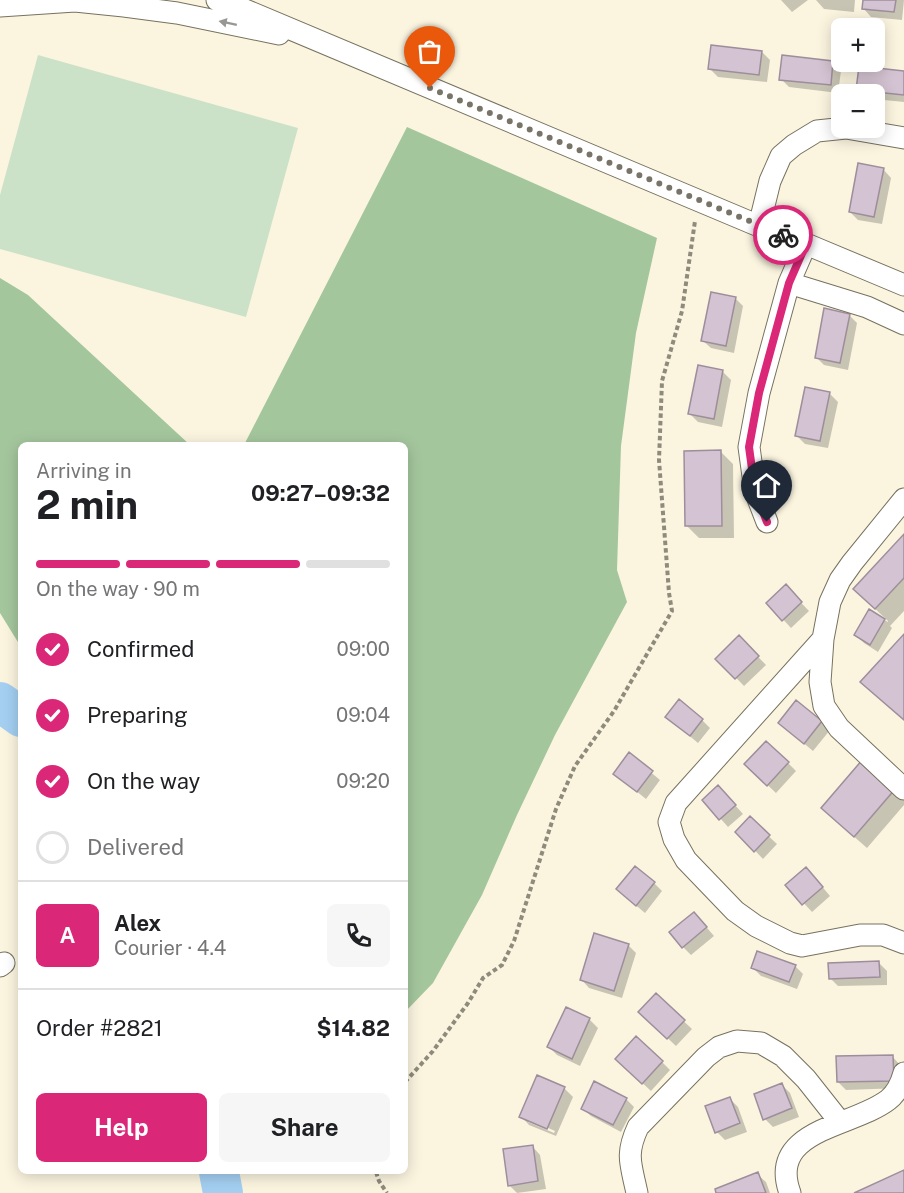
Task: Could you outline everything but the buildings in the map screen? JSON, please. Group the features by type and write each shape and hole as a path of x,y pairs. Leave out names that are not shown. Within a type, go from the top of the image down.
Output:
{"street":[{"path":"217,0 904,285"},
{"path":"0,6 75,1 124,6 177,13 326,44"},
{"path":"759,226 770,181 781,156 817,131 846,128 904,138"},
{"path":"767,522 755,491 749,447 759,393 789,283 806,244"},
{"path":"789,283 867,307 904,324"},
{"path":"904,499 840,580 830,602 823,639 820,682 824,706 839,728 904,789"},
{"path":"823,639 676,803 669,822 674,839 686,860 735,911 756,926 790,943 802,946 860,935 883,935 904,943"},
{"path":"637,1193 630,1151 638,1127 706,1057 719,1047 737,1041 761,1043 783,1056 806,1079 840,1122"},
{"path":"790,1193 787,1183 787,1167 793,1150 803,1140 840,1122 869,1112 889,1099 899,1088 904,1073"}],"path":[{"path":"408,1079 433,1051 483,978 502,965 514,941 556,809 575,766 614,711 672,610 659,460 662,381 682,311 698,200"},
{"path":"376,1174 387,1193"}],"green space":[{"path":"38,55 298,128 246,317 0,249 0,195"},
{"path":"407,127 657,238 636,333 621,446 617,570 627,602 555,735 482,895 433,983 408,1009 408,442 246,442"},
{"path":"0,278 28,295 187,442 18,442 18,642 0,613"}],"waterway":[{"path":"0,702 18,715"},
{"path":"219,1174 223,1193"}],"way so far":[{"path":"430,88 783,235"}],"route":[{"path":"767,522 755,491 749,447 759,393 789,283 806,244 783,235"}]}
